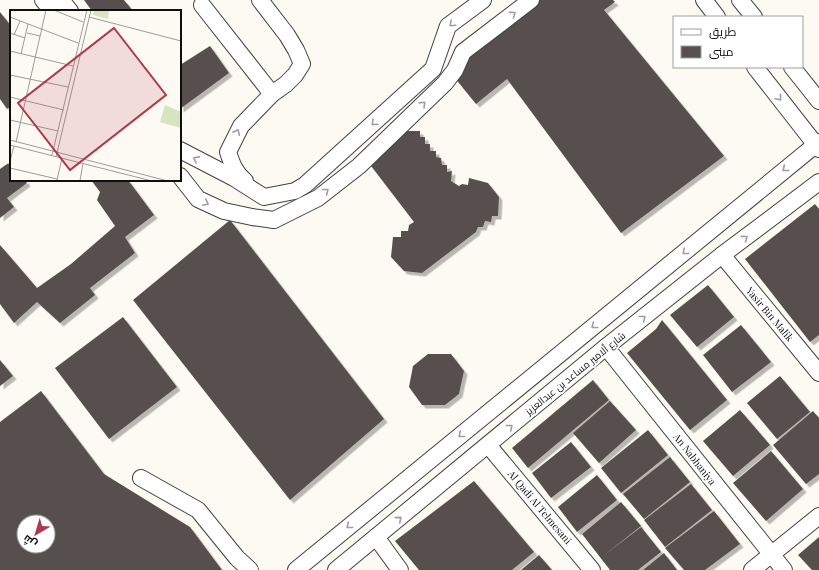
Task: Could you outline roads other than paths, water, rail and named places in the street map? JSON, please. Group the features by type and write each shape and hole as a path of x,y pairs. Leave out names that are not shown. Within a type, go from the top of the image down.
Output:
{"street":[{"path":"43,0 51,10"},
{"path":"62,0 69,10"},
{"path":"260,0 287,35 302,64 295,75 286,84 272,94 241,126 228,152 232,166 241,178 264,197"},
{"path":"181,151 234,178 264,197 295,191 305,185 433,69 448,26 483,0"},
{"path":"181,177 198,199 224,211 252,217 274,220 318,198 359,166 445,83 455,70 462,52 531,0"},
{"path":"704,0 716,16"},
{"path":"740,0 753,16"},
{"path":"202,6 272,94"},
{"path":"296,570 667,266 818,145 756,68"},
{"path":"793,68 817,95"},
{"name":"شارع ألامير مساعد بن عبدالعزيز","path":"336,570 606,347 722,255 819,182"},
{"name":"Yasir Bin Malik","path":"722,255 819,373"},
{"name":"An Nabhaniya","path":"606,347 784,570"},
{"name":"Al Qadi Al Telmesani","path":"488,445 592,570"},
{"path":"142,478 198,510 238,558 250,570"},
{"path":"752,570 819,516"},
{"path":"376,537 400,570"},
{"path":"318,552 318,559 322,565 330,570"}]}
